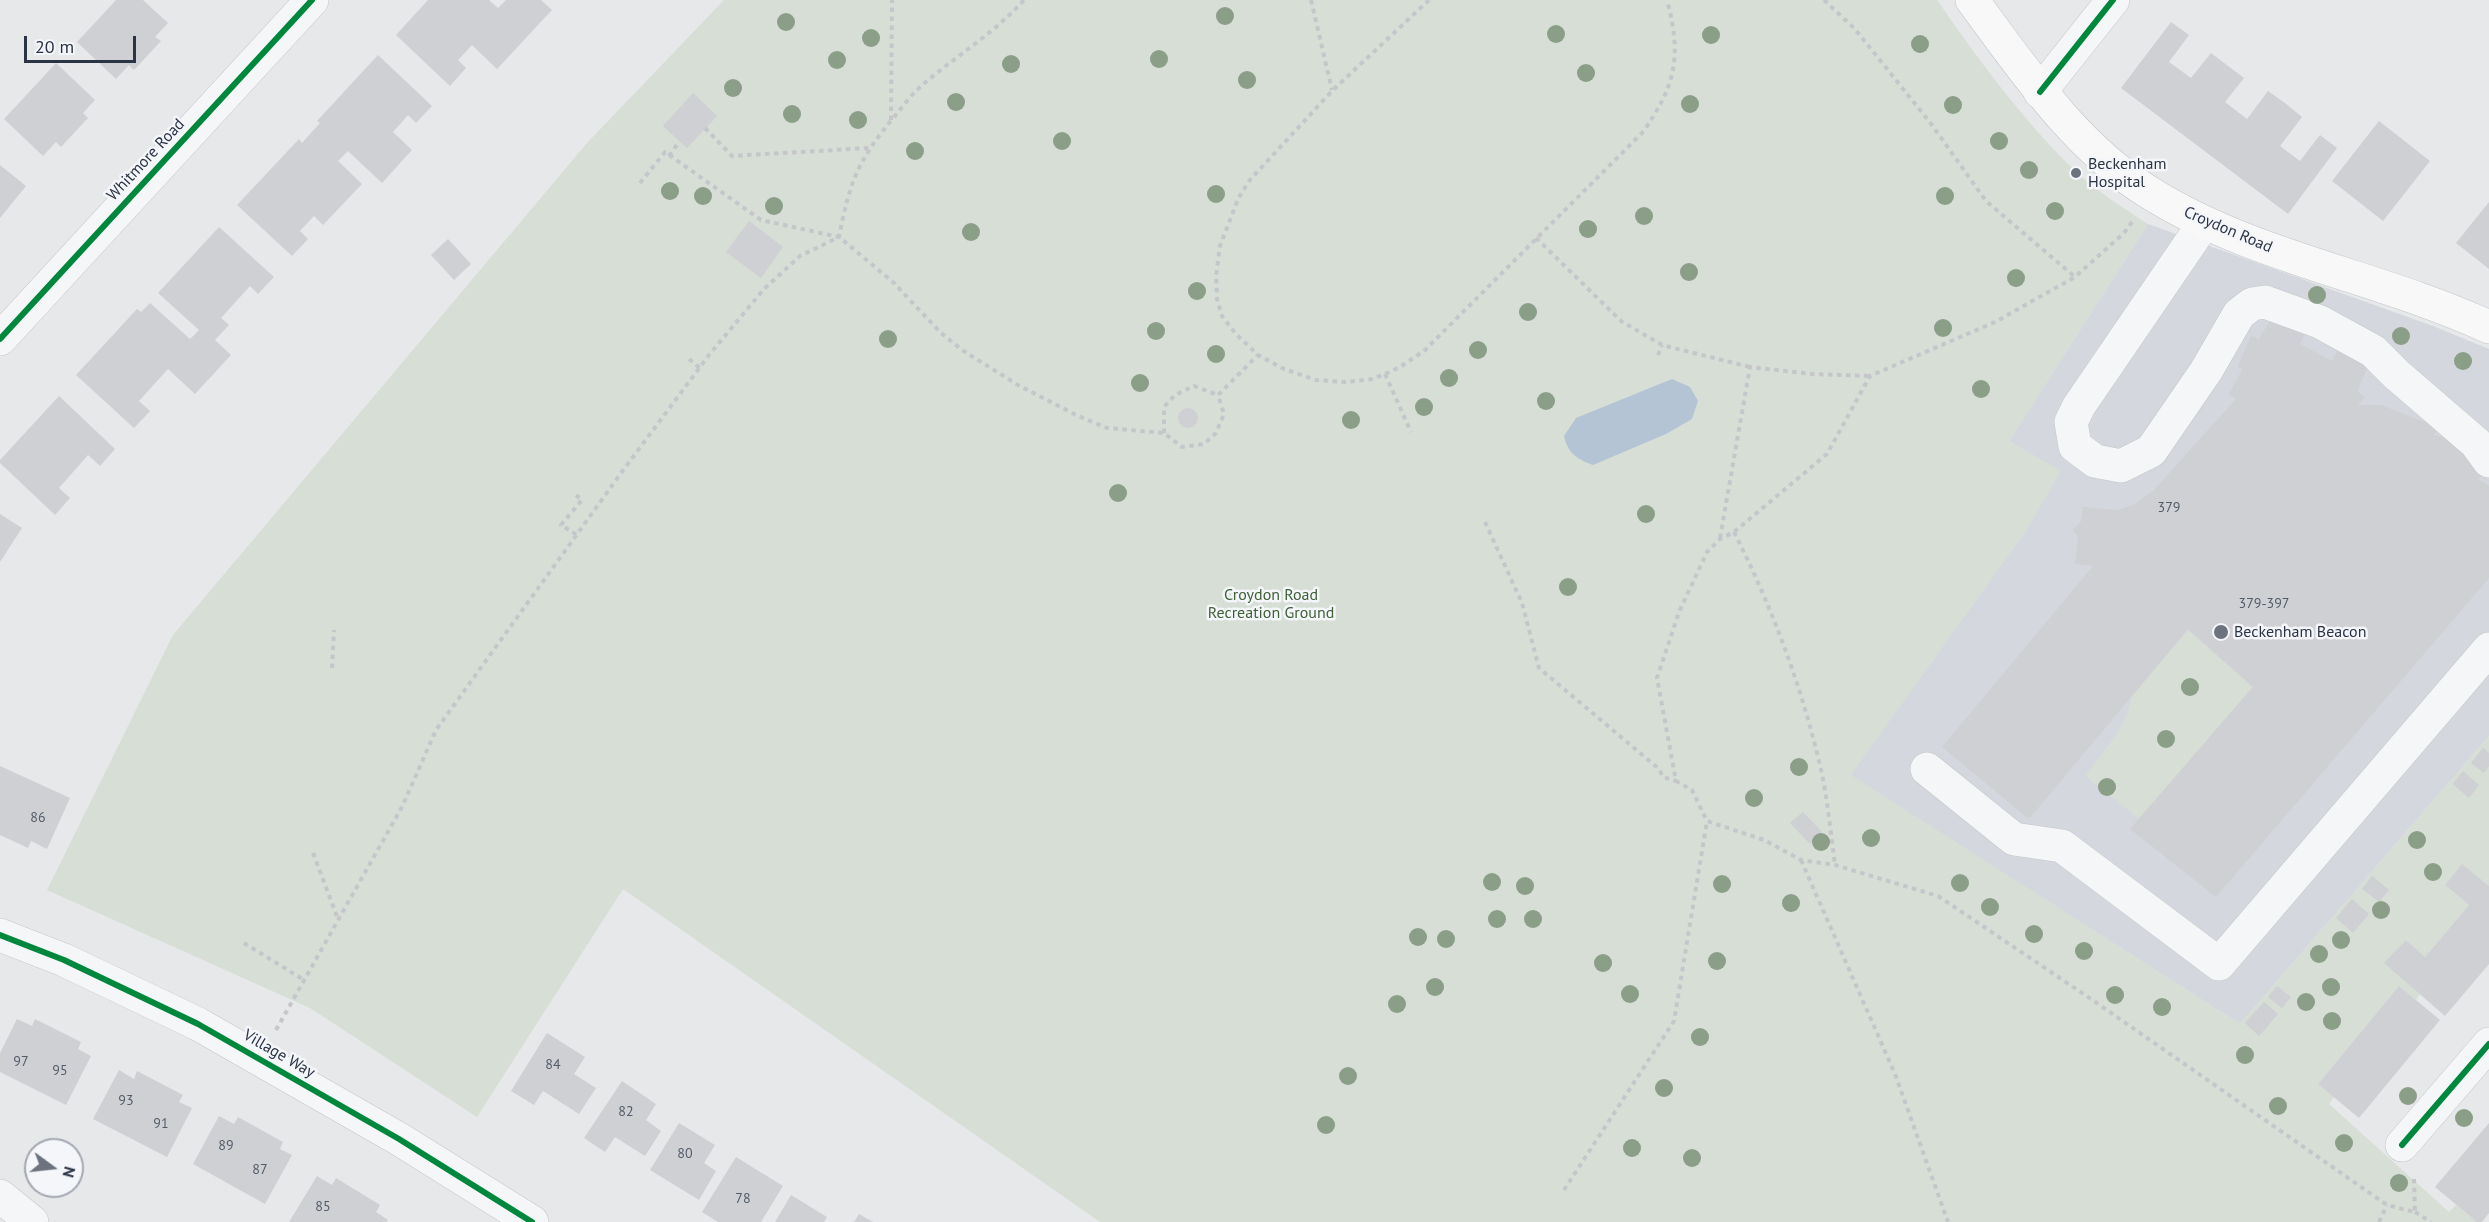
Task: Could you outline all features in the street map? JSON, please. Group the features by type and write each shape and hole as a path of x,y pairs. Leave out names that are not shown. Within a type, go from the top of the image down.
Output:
{"main road":[{"name":"Croydon Road","path":"1972,0 2040,92 2115,168 2150,193 2204,223 2271,249 2452,311 2489,327"}],"street":[{"name":"Whitmore Road","path":"0,339 312,0"},
{"path":"2040,92 2113,0"},
{"path":"2204,223 2079,406 2071,422 2075,446 2095,461 2121,466 2151,452 2206,371 2239,314 2252,304 2265,302 2320,322 2373,351 2476,443 2489,461"},
{"path":"1927,769 2014,839 2062,846 2219,964 2489,649"},
{"name":"Village Way","path":"0,934 131,990 198,1024 399,1139 532,1222"},
{"path":"2402,1145 2489,1044"},
{"path":"0,1196 32,1222"}],"path":[{"path":"891,121 892,0"},
{"path":"839,237 848,194 857,167 891,121 917,90 1008,18 1024,0"},
{"path":"1311,0 1332,90"},
{"path":"1429,0 1332,90 1249,181 1238,199 1220,246 1216,276 1217,299 1222,316 1235,333 1258,355 1284,369 1316,380 1345,382 1372,379 1400,367 1424,351 1642,133 1659,109 1670,83 1676,56 1674,27 1667,0"},
{"path":"1824,0 1854,28 1929,121 1986,201 2075,277"},
{"path":"705,128 732,156 870,148"},
{"path":"669,156 679,142"},
{"path":"640,183 665,152 760,220 839,237 893,282 940,332 962,350 1018,385 1078,416 1107,428 1164,433 1182,447 1204,444 1216,433 1224,414 1218,395"},
{"path":"1536,238 1621,321 1662,345 1750,367 1812,374 1870,376 1995,322 2075,277 2124,233 2150,193"},
{"path":"260,1059 402,807 436,730 700,368 764,289 800,256 839,237"},
{"path":"1658,355 1662,345"},
{"path":"1218,395 1258,355"},
{"path":"689,359 700,368"},
{"path":"1720,539 1750,367"},
{"path":"1385,374 1411,432"},
{"path":"1676,781 1657,678 1679,612 1707,552 1720,539 1734,532 1827,454 1870,376"},
{"path":"1164,433 1164,407 1175,394 1194,386 1218,395"},
{"path":"576,495 582,500 561,525 576,535"},
{"path":"1485,522 1522,603 1539,668 1659,769 1663,777 1692,790 1707,821 1674,1021 1564,1190"},
{"path":"1734,532 1778,626 1797,685 1822,775 1835,865"},
{"path":"332,668 334,630"},
{"path":"1707,821 1764,840 1801,860 1835,865 1938,896 2094,1000 2387,1205 2415,1212 2431,1222"},
{"path":"313,853 338,920"},
{"path":"1801,860 1894,1074 1948,1222"},
{"path":"244,943 304,980"},
{"path":"2402,1145 2415,1182 2415,1212"},
{"path":"2379,1222 2387,1205"}],"shaded area":[{"name":"Beckenham Beacon","path":"2148,224 2433,326 2489,349 2489,736 2240,1024 1850,775 2027,529 2060,471 2009,441"}],"green space":[{"name":"Croydon Road Recreation Ground","path":"724,0 1937,0 2001,88 2054,150 2091,184 2148,224 2009,441 2061,471 2027,529 1851,775 2240,1024 2489,736 2489,886 2462,865 2445,885 2469,905 2425,957 2406,940 2385,963 2420,994 2416,1000 2399,986 2318,1084 2334,1097 2329,1104 2449,1212 2456,1205 2477,1222 1100,1222 623,889 477,1117 310,1008 47,890 173,635 587,143"},
{"path":"2188,630 2253,687 2139,819 2085,776 2120,729 2131,697"}],"water":[{"path":"1672,379 1690,387 1698,401 1692,419 1666,434 1593,465 1571,452 1564,436 1576,418"}],"building":[{"path":"116,0 143,0 168,23 155,37 161,41 134,70 129,65 116,79 77,42"},
{"path":"428,0 489,0 498,8 506,0 541,0 552,10 497,69 472,45 458,60 466,68 450,86 396,35"},
{"path":"2171,22 2189,35 2169,62 2191,78 2211,53 2244,78 2225,102 2247,119 2268,91 2285,103 2302,117 2280,146 2300,161 2320,135 2337,148 2288,214 2121,88"},
{"path":"378,55 432,106 416,123 408,115 393,132 412,150 382,183 348,151 338,161 362,184 323,225 314,216 300,231 308,239 292,256 237,205 299,139 302,143 320,123 317,121"},
{"path":"56,63 95,100 83,113 88,118 61,147 56,142 43,156 4,119"},
{"path":"693,93 717,116 687,148 663,126"},
{"path":"2379,121 2430,161 2383,221 2332,181"},
{"path":"0,165 26,186 0,218"},
{"path":"2489,202 2489,269 2456,243"},
{"path":"749,221 783,247 761,278 726,252"},
{"path":"219,227 274,277 258,294 250,286 221,318 229,325 215,340 231,355 195,394 168,369 139,401 150,411 134,428 76,375 137,309 141,312 150,303 190,339 199,330 158,293"},
{"path":"448,239 471,264 454,280 431,255"},
{"name":"Beckenham Beacon","path":"2271,319 2304,335 2300,344 2332,361 2337,351 2368,366 2357,391 2365,397 2358,405 2381,405 2440,428 2434,435 2464,443 2461,453 2489,468 2478,479 2489,486 2489,578 2216,897 2130,829 2253,687 2188,629 2029,819 1942,747 2093,566 2075,564 2078,536 2073,530 2081,521 2083,507 2119,510 2135,504 2153,491 2236,399 2229,394 2242,370 2238,366 2251,336 2259,339"},
{"path":"59,396 115,449 100,466 88,455 59,488 70,498 55,515 0,463 0,460"},
{"path":"1188,408 1195,411 1198,418 1195,425 1188,428 1181,425 1178,418 1181,411"},
{"path":"0,514 22,528 0,562"},
{"path":"2483,748 2489,753 2489,766 2484,773 2471,763"},
{"path":"0,766 70,798 47,849 31,841 28,848 0,835"},
{"path":"2463,771 2479,785 2469,798 2453,784"},
{"path":"1803,812 1822,832 1810,844 1790,823"},
{"path":"2462,864 2489,886 2489,964 2445,1016 2384,963 2406,940 2425,957 2469,905 2445,885"},
{"path":"2372,876 2389,890 2379,902 2362,889"},
{"path":"2352,899 2369,914 2353,933 2336,918"},
{"path":"2277,986 2291,997 2282,1008 2268,997"},
{"path":"2399,986 2440,1020 2359,1118 2318,1084"},
{"path":"2264,1002 2278,1014 2259,1036 2245,1023"},
{"path":"17,1019 32,1026 35,1019 81,1042 78,1049 91,1056 66,1105 0,1072 0,1053"},
{"path":"547,1033 585,1057 574,1074 596,1088 579,1114 543,1091 534,1105 511,1091"},
{"path":"119,1070 134,1079 137,1071 183,1095 179,1102 192,1108 167,1157 93,1119"},
{"path":"622,1081 656,1104 646,1120 661,1131 645,1156 615,1137 605,1152 584,1138"},
{"path":"219,1116 234,1124 238,1117 283,1142 280,1149 292,1155 265,1204 193,1164"},
{"path":"679,1123 715,1145 704,1163 716,1171 699,1200 650,1170"},
{"path":"2489,1123 2489,1213 2482,1222 2477,1222 2435,1187"},
{"path":"736,1157 783,1186 761,1222 718,1222 702,1212"},
{"path":"317,1176 332,1185 336,1178 380,1205 376,1212 388,1220 386,1222 289,1222"},
{"path":"791,1195 827,1217 824,1222 775,1222"},
{"path":"859,1214 873,1222 854,1222"}],"cycle path":[{"path":"0,339 312,0"},
{"path":"2040,92 2113,0"},
{"path":"0,935 64,960 198,1024 399,1139 532,1222"},
{"path":"2402,1145 2489,1044"}],"place":[{"name":"Beckenham Hospital","path":"2076,173"},
{"name":"Beckenham Beacon","path":"2221,632"}]}
